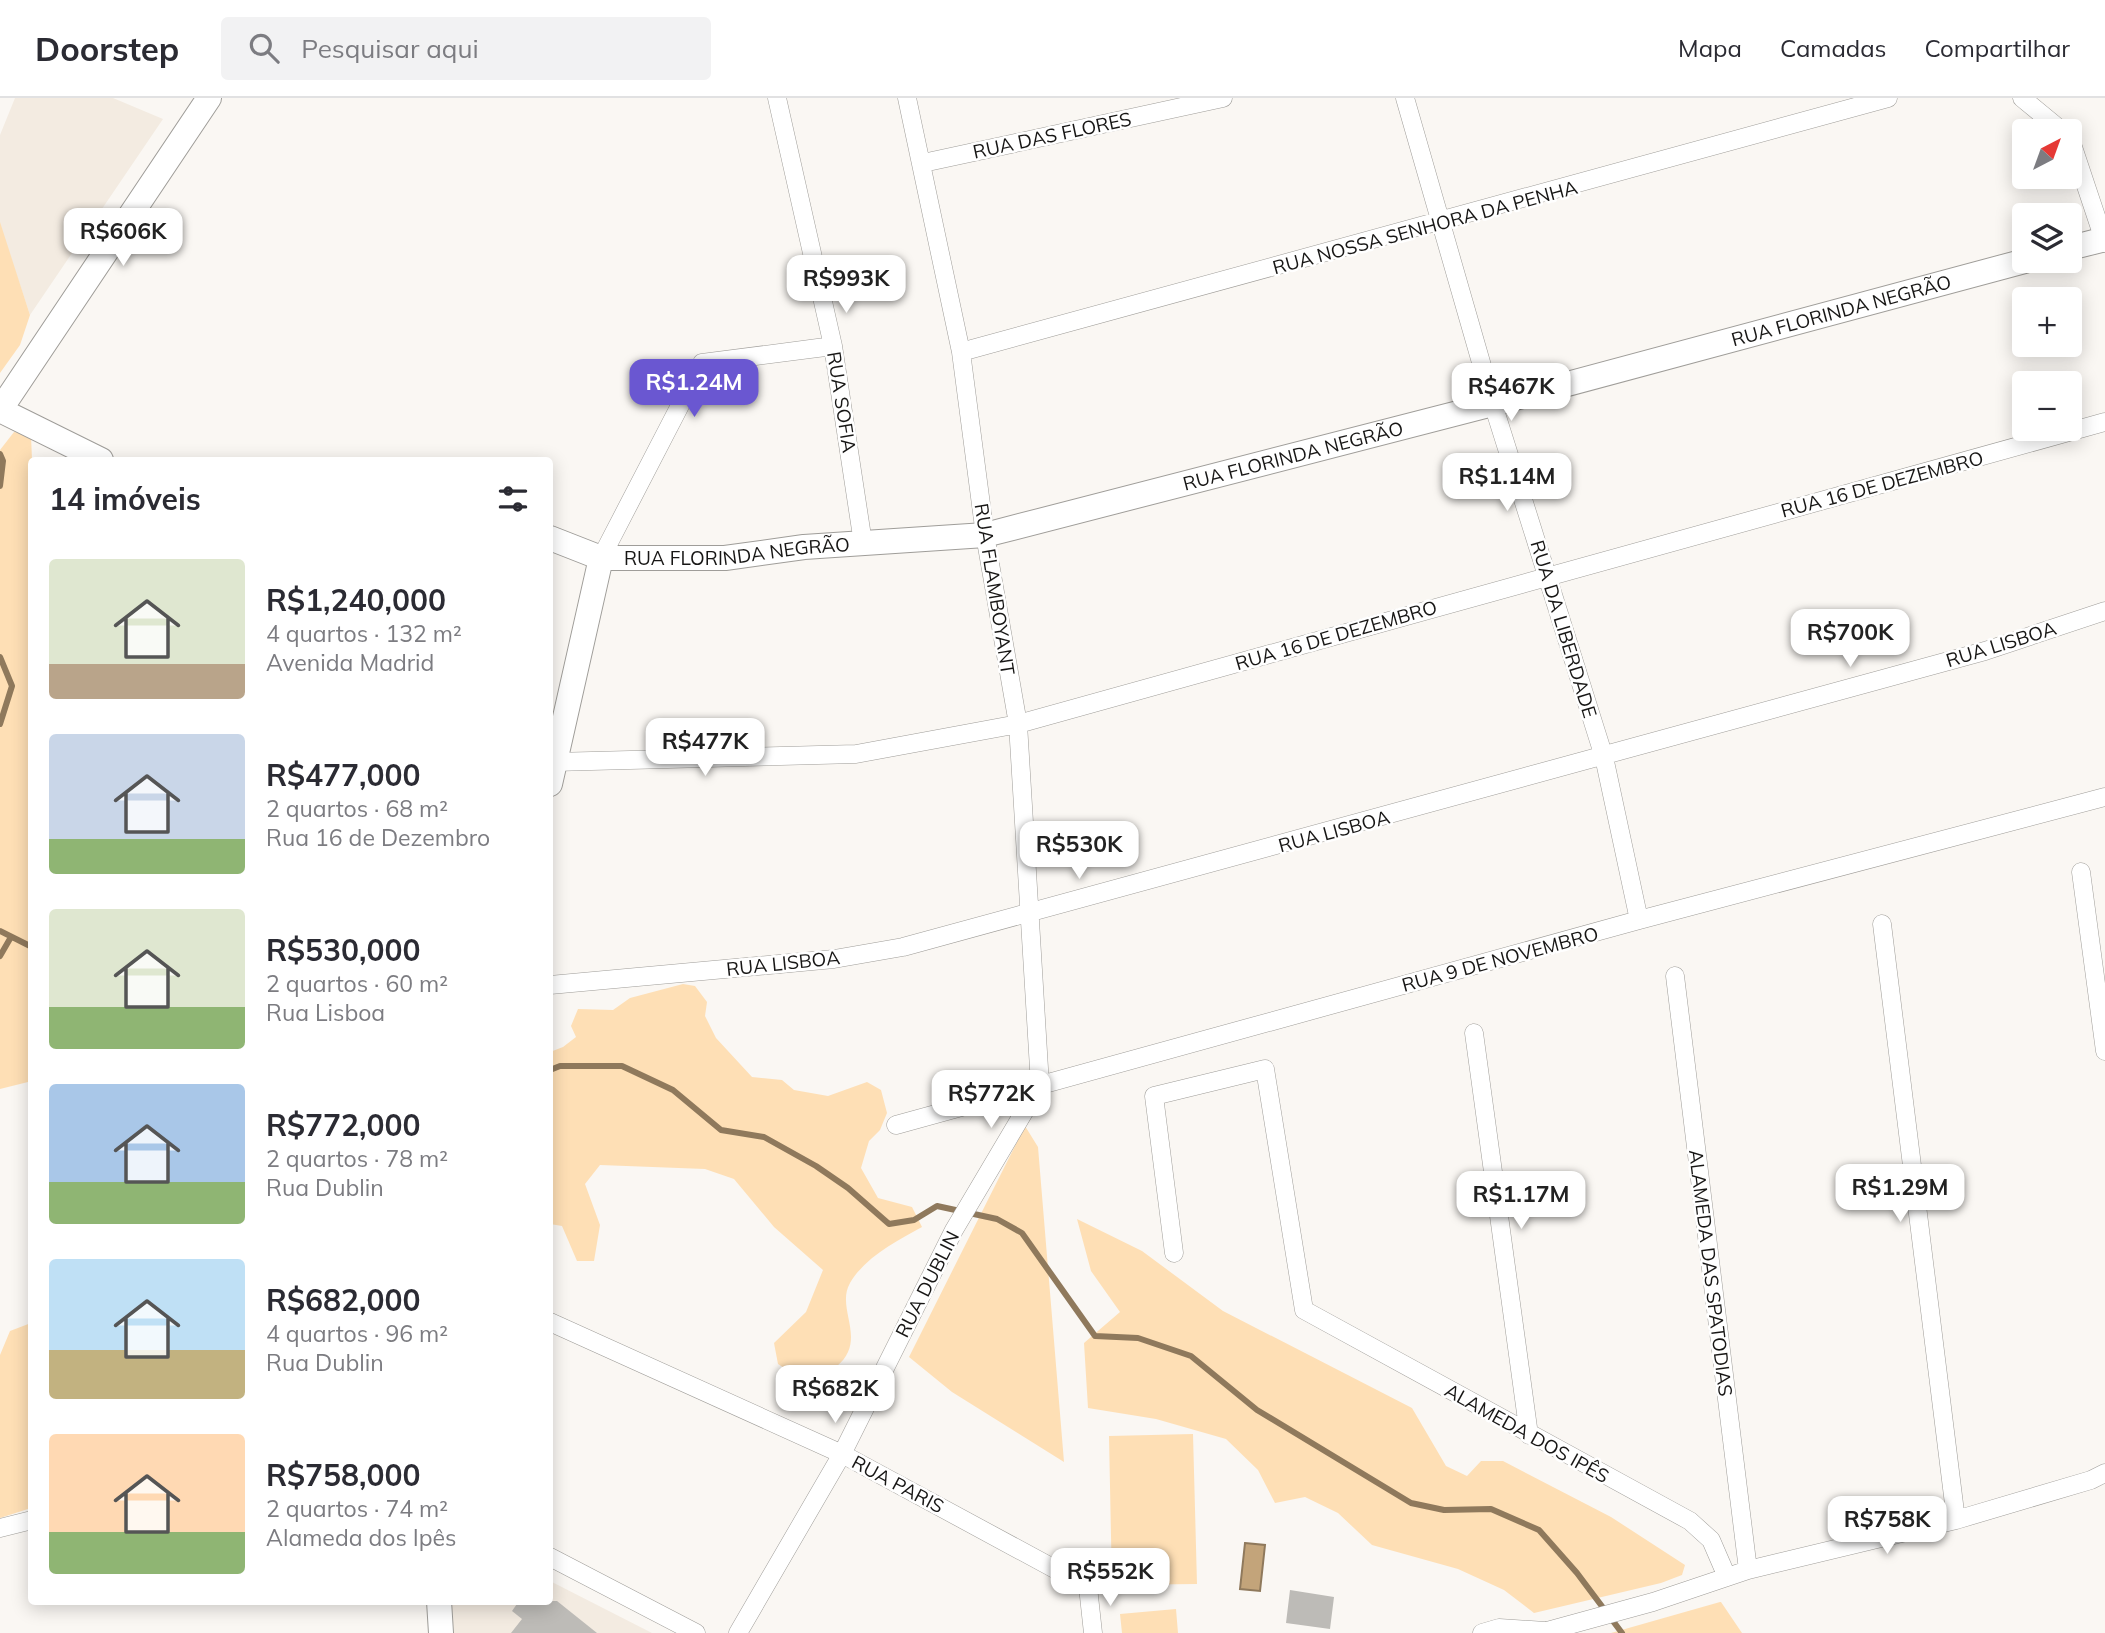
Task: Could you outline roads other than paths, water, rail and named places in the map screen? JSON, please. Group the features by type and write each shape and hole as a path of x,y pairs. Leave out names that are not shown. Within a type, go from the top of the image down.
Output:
{"street":[{"path":"95,457 0,410 209,98"},
{"name":"RUA SOFIA","path":"777,98 833,346 863,543"},
{"name":"RUA FLAMBOYANT","path":"907,98 923,163 961,352 985,535 1018,724 1027,915 1040,1085"},
{"name":"RUA DAS FLORES","path":"923,163 1223,98"},
{"name":"RUA DA LIBERDADE","path":"1405,98 1443,222 1493,404 1604,757 1639,920"},
{"name":"RUA NOSSA SENHORA DA PENHA","path":"961,352 1888,98"},
{"path":"2022,98 2047,119"},
{"path":"2082,173 2105,240 2082,245"},
{"name":"RUA FLORINDA NEGRÃO","path":"553,539 601,558 725,558 863,543 985,535 1493,404 2012,264"},
{"path":"553,764 601,558 702,363 833,346"},
{"name":"RUA 16 DE DEZEMBRO","path":"553,773 856,754 1018,724 2105,422"},
{"name":"RUA LISBOA","path":"553,985 834,959 903,947 1985,651 2105,611"},
{"name":"RUA 9 DE NOVEMBRO","path":"896,1125 1639,920 2105,797"},
{"path":"2081,872 2105,1051"},
{"path":"1882,924 1956,1520"},
{"name":"ALAMEDA DAS SPATODIAS","path":"1675,976 1748,1570"},
{"path":"1474,1033 1529,1435"},
{"name":"ALAMEDA DOS IPÊS","path":"1174,1253 1154,1096 1265,1069 1304,1310 1690,1521 1711,1540 1727,1577"},
{"name":"RUA DUBLIN","path":"738,1633 842,1454 954,1230 1040,1085"},
{"name":"RUA PARIS","path":"553,1323 842,1454 1088,1587 1093,1633"},
{"path":"1482,1633 1499,1628 1543,1632 1653,1602 1748,1570 1956,1520 2091,1480 2105,1473"},
{"path":"0,1528 28,1521"},
{"path":"553,1559 696,1633"},
{"path":"439,1605 441,1633"}],"waterway":[{"path":"0,454 3,461 0,486"},
{"path":"0,657 12,686 0,724"},
{"path":"0,931 28,945"},
{"path":"0,956 11,937"},
{"path":"553,1069 560,1066 622,1066 673,1090 721,1130 764,1137 816,1166 848,1188 889,1224 914,1220 937,1206 997,1219 1022,1233 1095,1336 1138,1338 1191,1356 1257,1410 1411,1503 1444,1510 1491,1509 1539,1530 1577,1573 1622,1633"}]}
